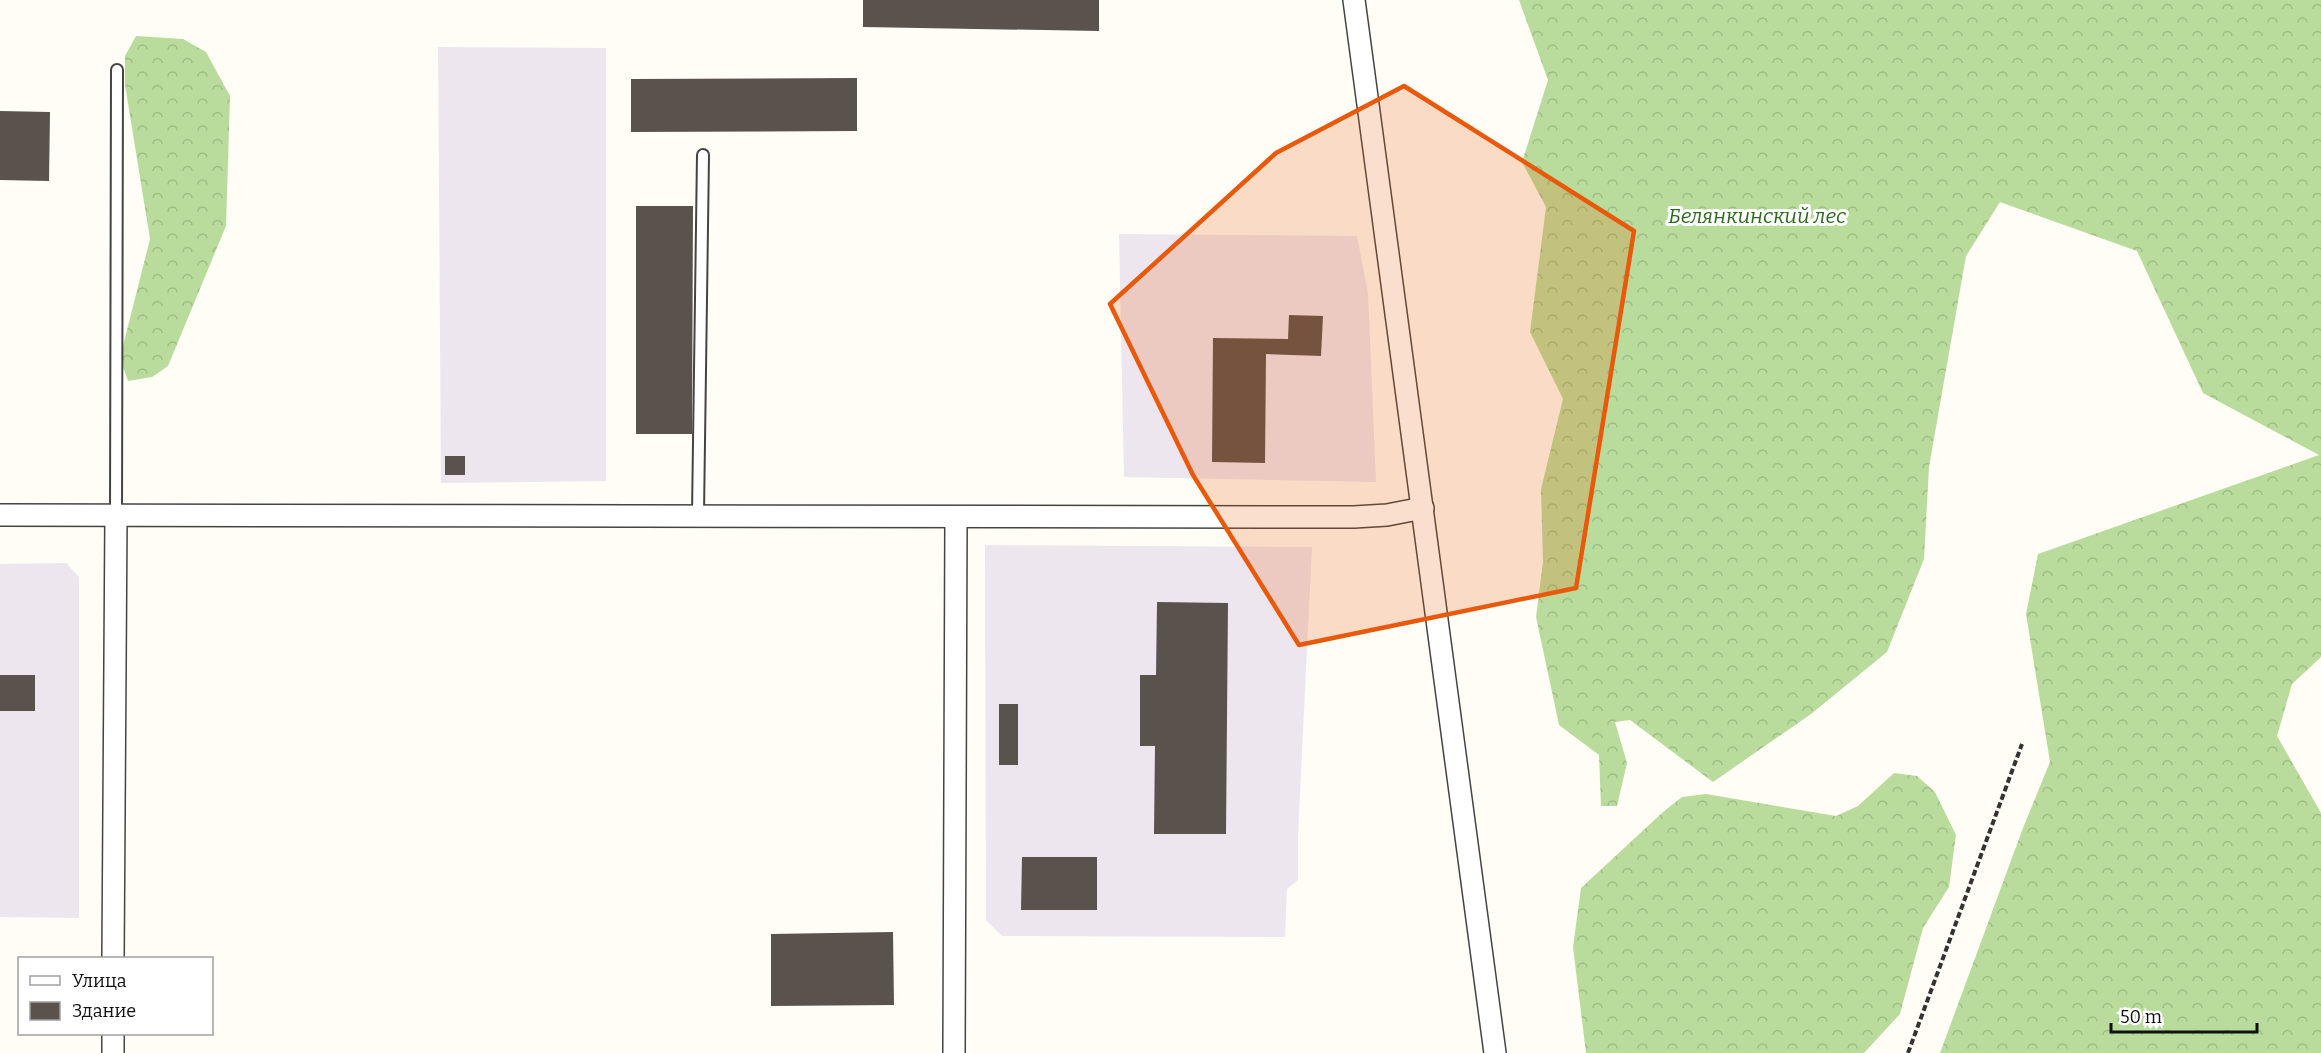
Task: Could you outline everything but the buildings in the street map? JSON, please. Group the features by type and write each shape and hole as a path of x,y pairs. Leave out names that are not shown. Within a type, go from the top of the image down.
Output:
{"street":[{"path":"1354,0 1495,1053"},
{"path":"0,515 698,514 956,517 1354,517 1387,515 1423,507"},
{"path":"113,957 116,515"},
{"path":"954,1053 956,517"},
{"path":"113,1035 113,1053"}],"lane":[{"path":"116,515 117,70"},
{"path":"698,514 704,155"}],"path":[{"path":"1908,1053 2022,744"}],"highlighted area":[{"path":"1404,86 1634,231 1576,588 1299,645 1193,475 1110,304 1276,153"}],"shaded area":[{"path":"438,47 606,48 606,481 441,483"},
{"path":"1119,234 1357,236 1368,293 1376,482 1124,477"},
{"path":"985,545 1312,547 1298,835 1298,880 1287,889 1285,937 1002,936 986,920"},
{"path":"66,563 79,577 79,918 0,917 0,564"}],"green space":[{"name":"Белянкинский лес","path":"1519,0 2321,0 2321,657 2292,684 2277,736 2321,813 2321,1053 1940,1053 2023,828 2050,762 2026,614 2038,554 2319,455 2203,393 2137,251 2000,202 1966,256 1929,467 1924,559 1887,652 1811,714 1713,782 1630,720 1615,722 1627,763 1617,806 1601,806 1599,755 1559,725 1536,617 1543,562 1541,489 1563,399 1530,332 1546,207 1522,162 1548,80"},
{"path":"136,36 183,39 206,52 230,96 226,226 168,366 152,377 128,381 120,358 150,239 125,85 125,56"},
{"path":"1894,773 1917,776 1935,792 1956,835 1949,887 1923,928 1900,1014 1864,1053 1586,1053 1573,947 1581,888 1663,812 1682,797 1706,794 1836,816 1858,806"}]}
